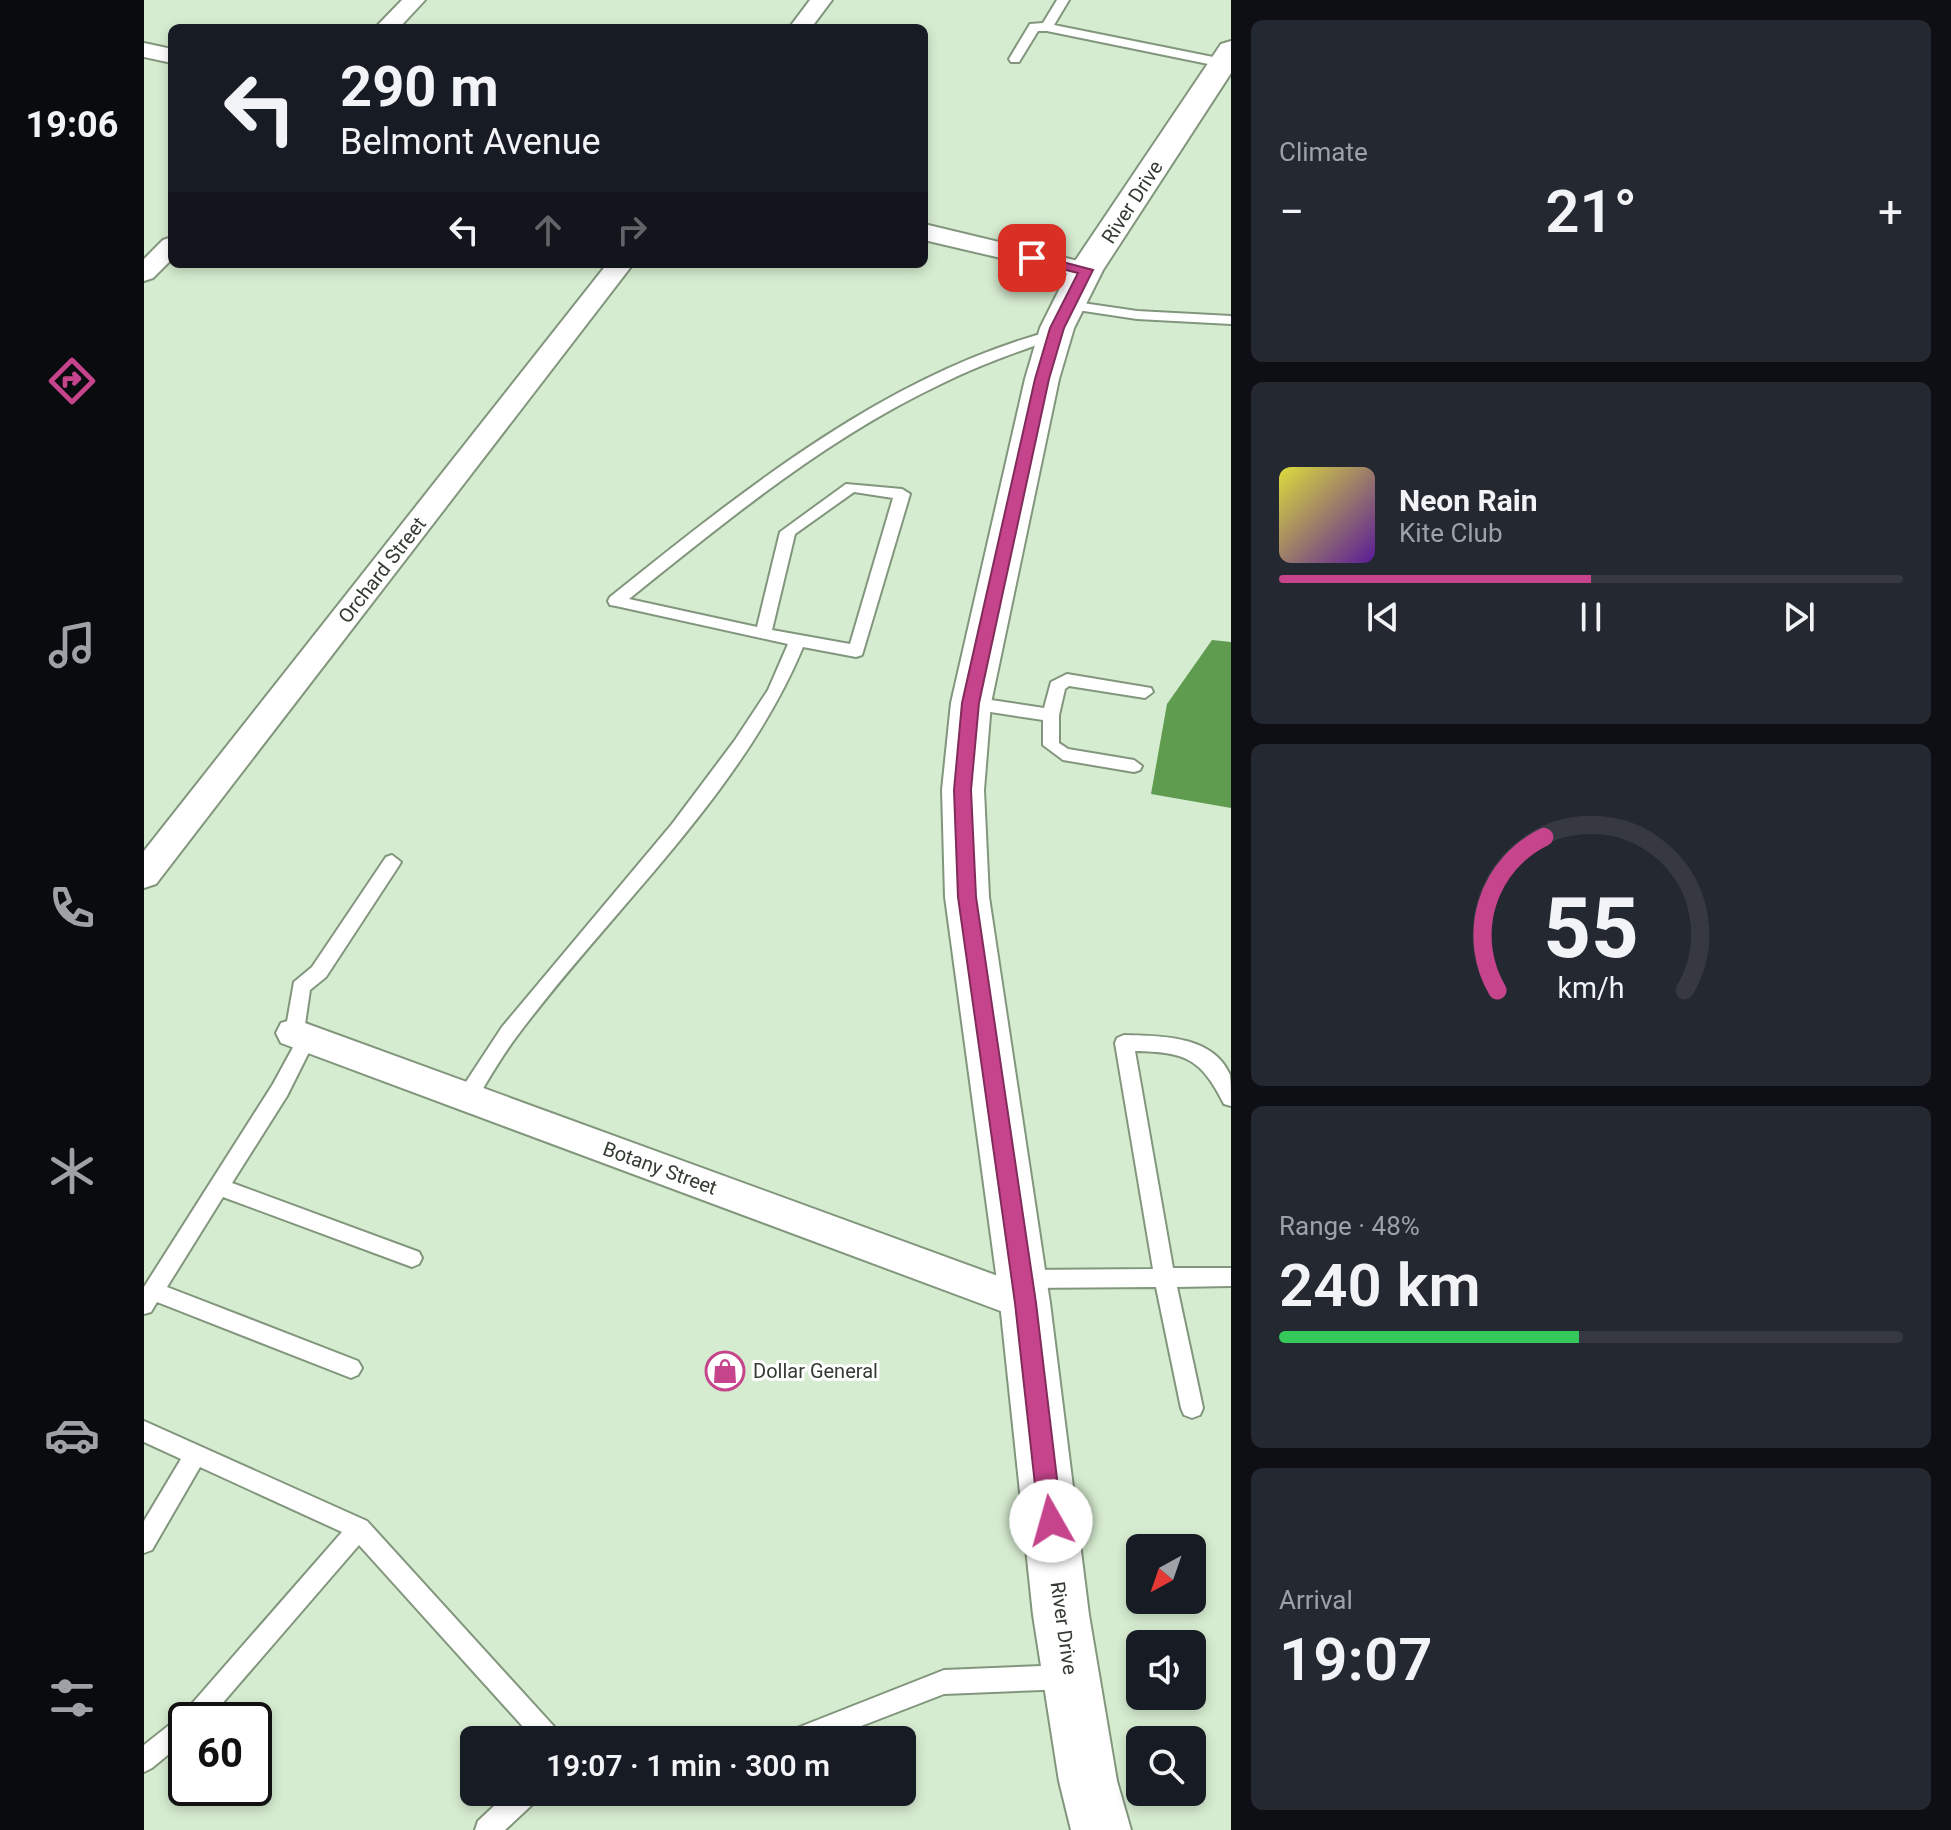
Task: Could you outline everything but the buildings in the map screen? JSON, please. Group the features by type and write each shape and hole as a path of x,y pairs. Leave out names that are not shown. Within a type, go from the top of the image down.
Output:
{"main road":[{"name":"River Drive","path":"1101,1830 1088,1781 1071,1677 1024,1291 967,897 963,790 971,703 1042,379 1070,303 1227,56"}],"street":[{"path":"390,24 414,0"},
{"path":"803,24 821,0"},
{"path":"144,50 168,55"},
{"path":"928,234 1070,303"},
{"path":"144,273 168,249"},
{"name":"Orchard Street","path":"144,875 617,268"},
{"name":"Botany Street","path":"300,1036 1024,1291"}],"lane":[{"path":"1047,27 1063,0"},
{"path":"1015,59 1034,27 1227,56"},
{"path":"763,634 788,532 851,487 902,494 856,651 763,634 616,601 685,545 865,416 1002,350 1070,303 1137,315 1231,320"},
{"path":"467,1097 509,1032 669,841 741,744 776,692 798,640"},
{"path":"1134,766 1063,754 1051,745 1051,715 1057,686 1067,680 1145,692"},
{"path":"971,703 1051,715"},
{"path":"351,1368 148,1298 280,1090 300,1036 301,987 319,972 392,862"},
{"path":"1192,1408 1165,1279 1124,1043 1175,1044 1203,1055 1223,1075 1231,1098"},
{"path":"219,1187 412,1258"},
{"path":"1024,1291 1165,1279 1231,1277"},
{"path":"144,1431 359,1529 538,1726"},
{"path":"144,1542 195,1455"},
{"path":"208,1702 359,1529"},
{"path":"831,1726 944,1682 1071,1677"},
{"path":"144,1760 168,1740"},
{"path":"487,1830 512,1806"}],"shaded area":[{"path":"1212,640 1231,642 1231,808 1151,794 1167,704"}],"place":[{"name":"Dollar General","path":"725,1371"}],"route":[{"path":"1032,258 1086,270 1057,328 1042,379 971,703 963,790 967,897 1025,1303 1051,1521"}]}
